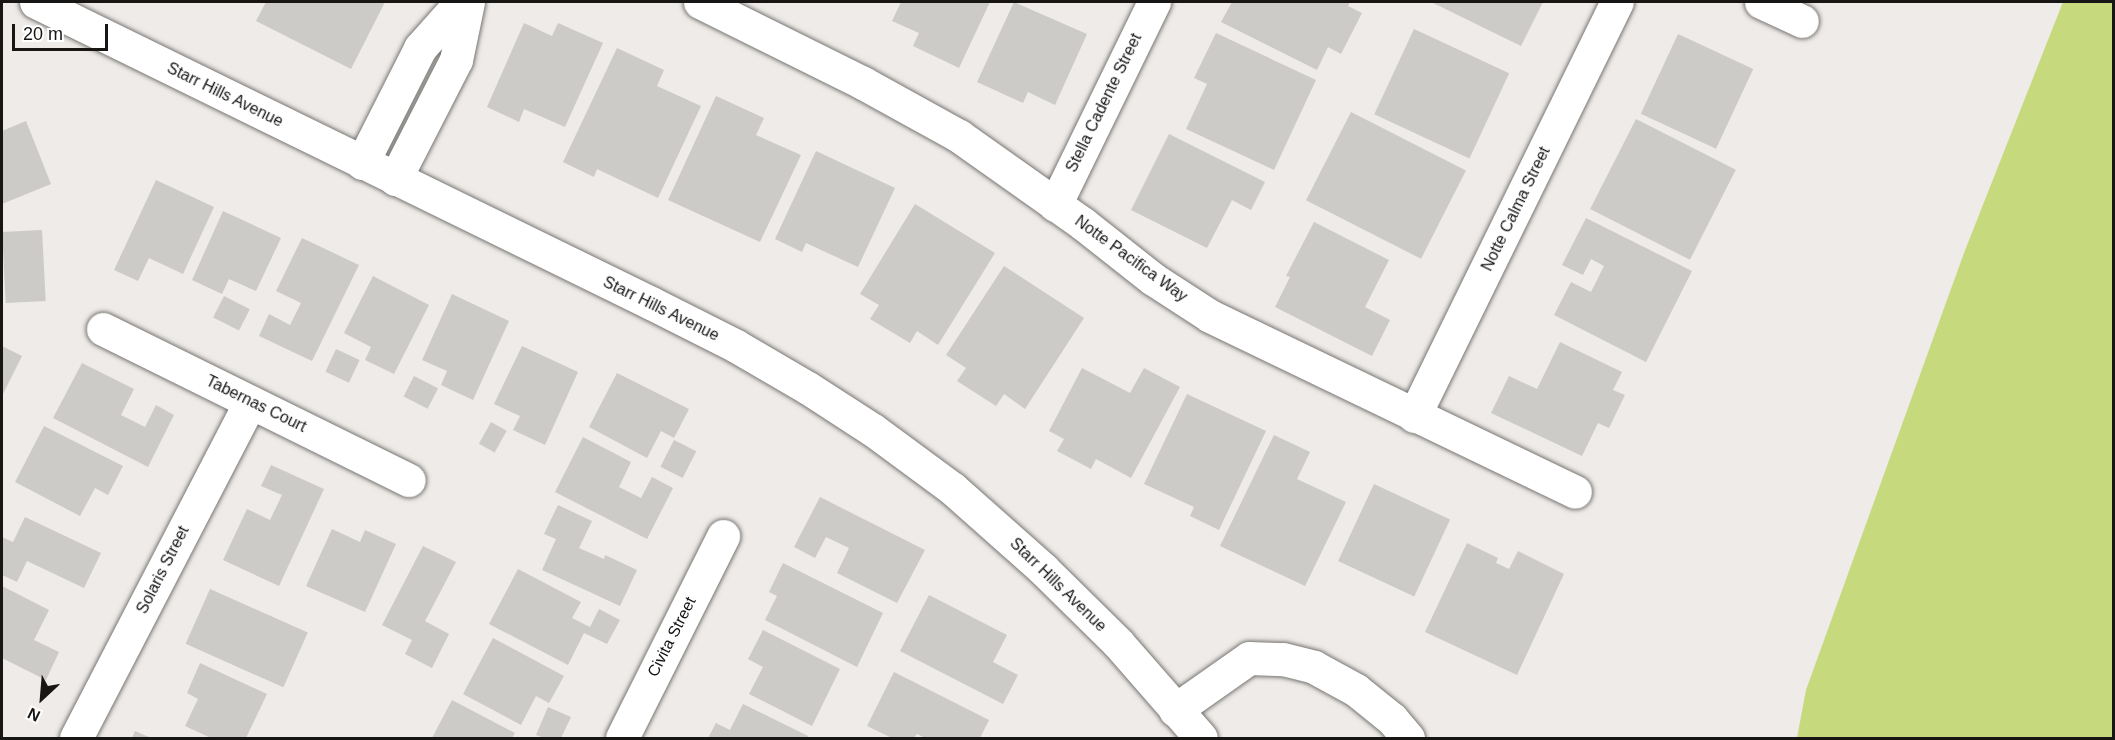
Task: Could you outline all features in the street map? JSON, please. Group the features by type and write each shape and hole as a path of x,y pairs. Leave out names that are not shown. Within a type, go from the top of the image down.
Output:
{"street":[{"name":"Starr Hills Avenue","path":"36,2 736,346 873,430 953,489 1043,569 1118,644 1201,738"},
{"path":"362,163 420,48 461,2"},
{"path":"395,179 456,60 468,2"},
{"name":"Notte Pacifica Way","path":"700,2 862,83 959,136 1153,279 1210,316 1575,492"},
{"name":"Stella Cadente Street","path":"1055,205 1154,2"},
{"name":"Notte Calma Street","path":"1414,416 1617,2"},
{"path":"1761,2 1802,21"},
{"path":"403,81 437,98"},
{"name":"Tabernas Court","path":"103,329 409,480"},
{"name":"Solaris Street","path":"76,738 250,402"},
{"name":"Civita Street","path":"622,738 723,536"},
{"path":"1175,710 1249,658 1283,659 1314,667 1356,690 1392,719 1408,738"}],"shaded area":[{"path":"2063,2 2113,2 2113,738 1797,738 1806,690 1964,253"}],"building":[{"path":"266,2 385,2 351,69 256,21"},
{"path":"901,2 990,2 959,68 913,46 919,33 892,21"},
{"path":"1014,2 1087,34 1055,105 1028,92 1023,103 977,82"},
{"path":"1232,2 1350,2 1348,6 1362,13 1341,54 1328,47 1317,70 1221,22"},
{"path":"1431,2 1543,2 1521,46"},
{"path":"524,23 552,36 558,23 603,43 565,127 524,109 519,122 487,107"},
{"path":"1414,29 1509,73 1469,159 1374,114"},
{"path":"1216,33 1316,80 1274,170 1186,129 1207,84 1194,78"},
{"path":"1678,34 1753,69 1716,149 1641,114"},
{"path":"617,48 664,70 657,86 701,106 658,198 597,169 594,177 563,162"},
{"path":"716,96 764,118 756,135 801,155 760,242 668,200"},
{"path":"1351,112 1466,171 1421,259 1306,200"},
{"path":"1636,119 1736,170 1690,260 1590,209"},
{"path":"26,121 51,184 2,204 2,131"},
{"path":"1169,134 1265,182 1251,210 1232,200 1207,248 1131,210"},
{"path":"816,151 895,188 858,267 806,243 802,252 775,239"},
{"path":"156,180 214,207 183,274 149,258 138,281 114,270"},
{"path":"915,204 995,253 938,345 917,331 910,343 870,319 879,305 860,294"},
{"path":"223,211 281,238 256,291 229,279 222,294 192,280"},
{"path":"1586,218 1692,271 1646,362 1554,315 1571,282 1591,292 1604,266 1591,259 1583,275 1562,265"},
{"path":"1314,222 1389,260 1365,307 1390,320 1372,356 1275,307 1290,277 1286,276"},
{"path":"42,230 46,301 6,303 2,232"},
{"path":"302,238 359,265 312,361 259,336 269,314 290,325 301,303 276,291"},
{"path":"1004,266 1084,318 1025,409 1004,394 996,406 957,381 966,368 946,355"},
{"path":"373,276 429,305 394,374 365,360 371,347 344,333"},
{"path":"452,294 509,321 473,400 441,385 447,371 422,360"},
{"path":"224,296 250,309 239,331 213,317"},
{"path":"1560,342 1622,372 1613,390 1625,395 1609,428 1598,423 1582,456 1491,413 1509,376 1537,389"},
{"path":"2,346 22,356 2,396"},
{"path":"522,346 578,372 545,445 513,430 520,416 494,404"},
{"path":"336,349 360,360 349,383 325,372"},
{"path":"82,363 134,389 121,415 145,427 156,405 174,415 148,467 53,418"},
{"path":"1082,368 1130,393 1144,368 1180,387 1131,478 1096,459 1091,469 1057,451 1064,439 1049,431"},
{"path":"617,373 689,409 674,438 661,431 647,458 589,427"},
{"path":"414,376 438,388 428,409 404,396"},
{"path":"1187,394 1266,431 1219,530 1190,516 1194,507 1144,484"},
{"path":"491,422 507,431 495,453 479,444"},
{"path":"44,426 123,466 108,495 95,488 80,516 15,482"},
{"path":"1274,435 1310,452 1297,479 1346,502 1305,586 1220,546"},
{"path":"583,437 631,462 619,487 641,498 652,477 673,488 647,539 555,492"},
{"path":"674,440 696,451 683,478 660,467"},
{"path":"271,465 324,489 279,586 223,560 247,509 270,520 282,495 261,486"},
{"path":"1374,484 1450,519 1414,597 1338,561"},
{"path":"820,497 925,550 897,603 837,573 849,548 826,537 815,558 794,547"},
{"path":"558,505 592,521 579,548 604,559 605,555 637,570 620,606 542,570 556,539 544,534"},
{"path":"25,517 101,553 84,588 27,561 17,582 2,575 2,537 13,542"},
{"path":"332,529 360,542 365,530 396,544 365,612 306,586"},
{"path":"1467,543 1498,558 1496,563 1509,569 1518,551 1564,574 1517,675 1425,632"},
{"path":"423,546 456,562 425,621 449,634 432,668 405,654 412,640 382,625"},
{"path":"783,563 883,613 857,667 765,620 777,596 769,592"},
{"path":"518,569 581,602 572,618 590,627 599,609 620,620 607,644 584,633 568,665 489,624"},
{"path":"2,586 49,610 34,640 59,652 46,680 2,658"},
{"path":"210,589 308,633 283,687 186,644"},
{"path":"929,595 1007,635 993,662 1018,675 1003,704 900,651"},
{"path":"763,630 840,669 812,726 749,694 763,667 748,659"},
{"path":"493,638 564,676 549,703 536,696 521,725 463,694"},
{"path":"200,663 267,694 246,738 211,738 185,726 198,699 187,693"},
{"path":"894,672 989,720 980,738 925,738 917,734 914,738 892,738 867,726"},
{"path":"452,700 515,733 512,738 432,738"},
{"path":"743,704 808,736 807,738 708,738 716,723 730,730"},
{"path":"548,707 571,717 561,738 544,738 536,735"},
{"path":"135,731 151,738 132,738"}]}
